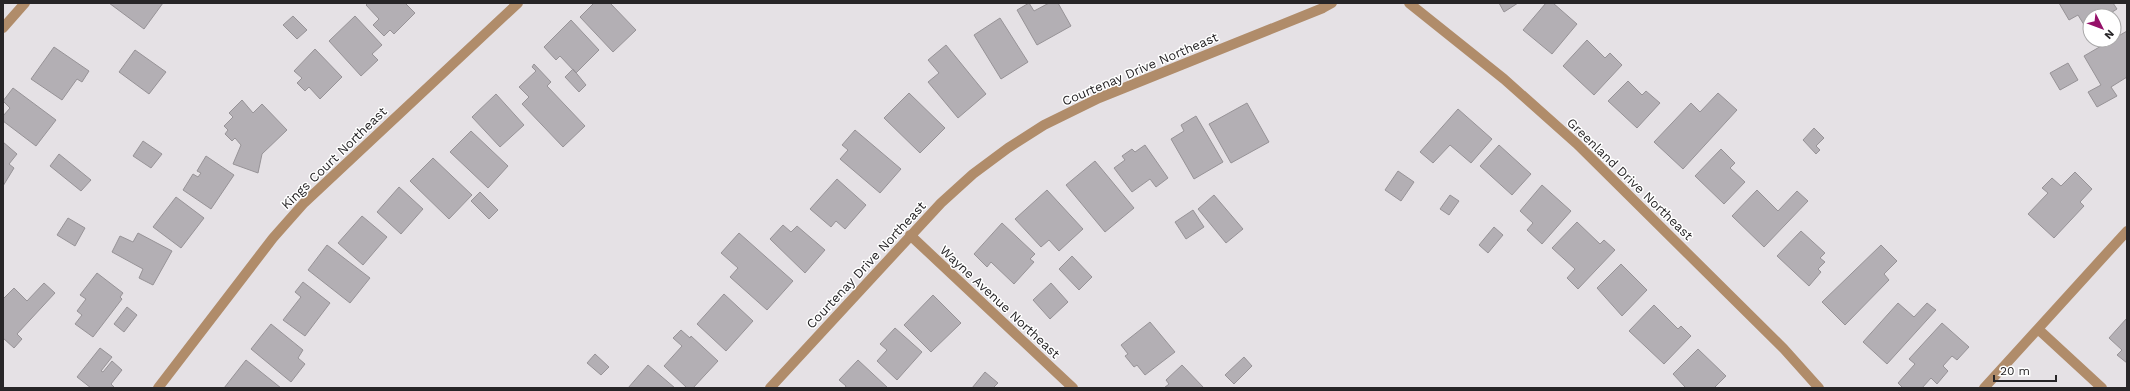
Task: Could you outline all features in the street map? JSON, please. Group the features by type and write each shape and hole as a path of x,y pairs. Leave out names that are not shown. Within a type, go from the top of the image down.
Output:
{"street":[{"path":"3,28 25,3"},
{"name":"Kings Court Northeast","path":"158,388 273,238 304,203 518,3"},
{"name":"Courtenay Drive Northeast","path":"770,388 941,203 973,174 1008,148 1044,125 1099,98 1323,8 1332,3"},
{"name":"Greenland Drive Northeast","path":"1409,3 1504,79 1577,144 1784,349 1819,388"},
{"path":"1984,388 2127,231"},
{"name":"Wayne Avenue Northeast","path":"910,235 1073,388"},
{"path":"2038,329 2102,388"}],"building":[{"path":"109,3 163,3 144,29"},
{"path":"368,3 405,3 415,13 394,34 390,30 384,36 373,25 379,19 366,5"},
{"path":"594,3 610,3 636,30 613,52 580,17"},
{"path":"1029,3 1034,11 1049,3 1058,3 1071,26 1037,45 1017,10"},
{"path":"1499,3 1518,3 1504,12"},
{"path":"1546,3 1553,3 1577,24 1552,54 1523,30"},
{"path":"2059,3 2113,3 2116,8 2082,8 2082,22 2078,15 2069,20"},
{"path":"293,16 307,30 297,39 283,25"},
{"path":"355,16 382,45 372,54 378,60 361,76 329,41"},
{"path":"1000,18 1028,62 1001,79 974,35"},
{"path":"571,20 599,50 576,73 560,56 556,60 544,47"},
{"path":"2127,31 2127,77 2111,87 2117,96 2097,107 2088,92 2101,85 2084,56 2098,48 2122,48 2122,34"},
{"path":"1587,40 1605,58 1610,53 1622,65 1594,95 1563,66"},
{"path":"946,45 986,94 958,118 928,82 939,73 928,60"},
{"path":"54,47 89,71 82,82 77,79 62,100 31,79"},
{"path":"315,49 342,77 320,99 309,87 305,91 297,83 302,78 294,71"},
{"path":"135,50 166,72 149,94 119,72"},
{"path":"2068,63 2078,80 2060,90 2050,73"},
{"path":"534,64 551,82 547,86 585,126 563,147 522,104 529,97 519,87 536,71 532,67"},
{"path":"573,69 586,85 579,92 565,77"},
{"path":"1628,81 1642,95 1646,91 1660,103 1637,128 1608,101"},
{"path":"13,88 56,120 36,146 3,121 3,116 10,108 3,101"},
{"path":"909,93 945,128 920,153 884,118"},
{"path":"1718,93 1737,110 1683,169 1654,142 1691,103 1700,112"},
{"path":"496,94 524,125 500,147 472,117"},
{"path":"242,100 253,113 262,104 287,130 262,154 258,173 233,164 241,145 235,138 232,141 225,134 228,130 224,126 233,117 229,113"},
{"path":"1247,103 1269,142 1231,163 1209,124"},
{"path":"1458,109 1492,139 1471,163 1450,145 1433,163 1420,152"},
{"path":"1196,116 1223,162 1194,179 1171,139 1184,131 1181,125"},
{"path":"1814,128 1824,138 1816,146 1820,150 1816,154 1803,140"},
{"path":"855,130 901,169 880,193 840,159 848,150 842,145"},
{"path":"471,131 508,166 488,188 450,152"},
{"path":"143,141 162,154 151,168 133,156"},
{"path":"3,142 17,154 9,164 14,168 3,186"},
{"path":"1145,145 1168,178 1156,187 1150,179 1132,192 1114,168 1125,160 1122,156 1132,149 1135,152"},
{"path":"1499,145 1531,174 1512,195 1480,166"},
{"path":"1721,149 1735,163 1730,168 1745,182 1724,204 1695,176"},
{"path":"59,154 91,180 81,191 50,166"},
{"path":"206,156 234,175 211,209 183,190 193,174 198,177 201,173 197,171"},
{"path":"433,158 472,195 449,219 410,181"},
{"path":"1095,161 1134,208 1105,232 1066,185"},
{"path":"1398,171 1414,182 1401,201 1385,190"},
{"path":"2075,172 2092,189 2080,202 2084,206 2054,238 2028,214 2048,193 2042,188 2052,178 2061,186"},
{"path":"837,179 866,205 845,229 836,221 831,227 810,209"},
{"path":"1542,185 1571,211 1542,244 1527,230 1533,223 1520,211"},
{"path":"399,187 423,209 401,234 377,212"},
{"path":"1047,190 1083,229 1059,251 1049,240 1041,247 1015,219"},
{"path":"1757,190 1778,211 1797,191 1808,201 1764,247 1732,216"},
{"path":"480,192 498,210 489,219 471,201"},
{"path":"1214,195 1243,229 1226,243 1198,209"},
{"path":"1450,195 1459,201 1449,215 1440,209"},
{"path":"176,197 204,218 181,248 153,227"},
{"path":"1193,210 1204,227 1186,239 1175,222"},
{"path":"362,216 387,237 363,265 338,243"},
{"path":"68,218 85,228 75,246 57,235"},
{"path":"1577,222 1600,244 1604,240 1615,250 1578,289 1567,278 1575,269 1552,248"},
{"path":"1002,223 1035,254 1030,259 1034,262 1014,284 991,262 987,267 974,254"},
{"path":"783,225 791,232 797,226 825,250 805,273 770,239"},
{"path":"1494,227 1503,235 1488,253 1479,245"},
{"path":"1801,231 1825,253 1820,258 1825,262 1818,269 1821,272 1809,286 1777,256"},
{"path":"138,233 172,251 153,285 139,278 143,269 112,252 120,236 133,242"},
{"path":"739,233 793,281 767,310 730,277 738,268 721,253"},
{"path":"327,245 370,278 350,303 308,270"},
{"path":"1881,245 1897,261 1884,274 1889,280 1845,325 1822,302"},
{"path":"1072,256 1092,277 1079,290 1059,269"},
{"path":"1621,264 1647,290 1622,316 1597,288"},
{"path":"97,273 123,293 120,297 122,299 93,337 75,324 82,315 77,311 86,299 80,295"},
{"path":"303,282 330,303 305,336 283,320 301,297 295,292"},
{"path":"44,283 55,293 17,334 22,339 14,348 3,338 3,299 14,288 27,301"},
{"path":"1051,283 1068,302 1050,319 1033,300"},
{"path":"724,294 753,321 726,351 697,324"},
{"path":"933,295 961,323 931,352 904,325"},
{"path":"1898,303 1914,317 1927,303 1936,310 1887,364 1863,342"},
{"path":"1654,305 1678,329 1681,326 1691,336 1664,364 1629,331"},
{"path":"127,307 137,315 124,332 114,324"},
{"path":"2127,318 2127,363 2117,355 2122,350 2109,338"},
{"path":"1150,322 1175,352 1145,375 1137,365 1134,367 1125,356 1128,354 1121,345"},
{"path":"1942,323 1969,347 1957,360 1952,356 1943,366 1948,371 1937,384 1931,378 1922,388 1903,388 1898,383 1915,364 1909,359"},
{"path":"271,324 303,350 298,358 305,364 291,382 251,349"},
{"path":"895,328 922,352 897,380 877,361 887,350 880,344"},
{"path":"681,330 690,338 691,336 718,361 693,388 687,388 664,366 682,346 673,338"},
{"path":"100,348 112,357 101,371 103,372 112,361 122,370 111,384 115,388 91,388 77,377"},
{"path":"1698,349 1726,376 1714,388 1683,388 1685,387 1673,374"},
{"path":"595,354 609,367 601,375 587,363"},
{"path":"1244,357 1252,366 1234,384 1225,375"},
{"path":"246,360 281,388 224,388"},
{"path":"858,360 888,388 845,388 846,386 839,380"},
{"path":"648,365 675,388 628,388"},
{"path":"1182,365 1204,388 1164,388 1169,384 1166,380"},
{"path":"985,372 998,383 993,388 972,388"}]}
